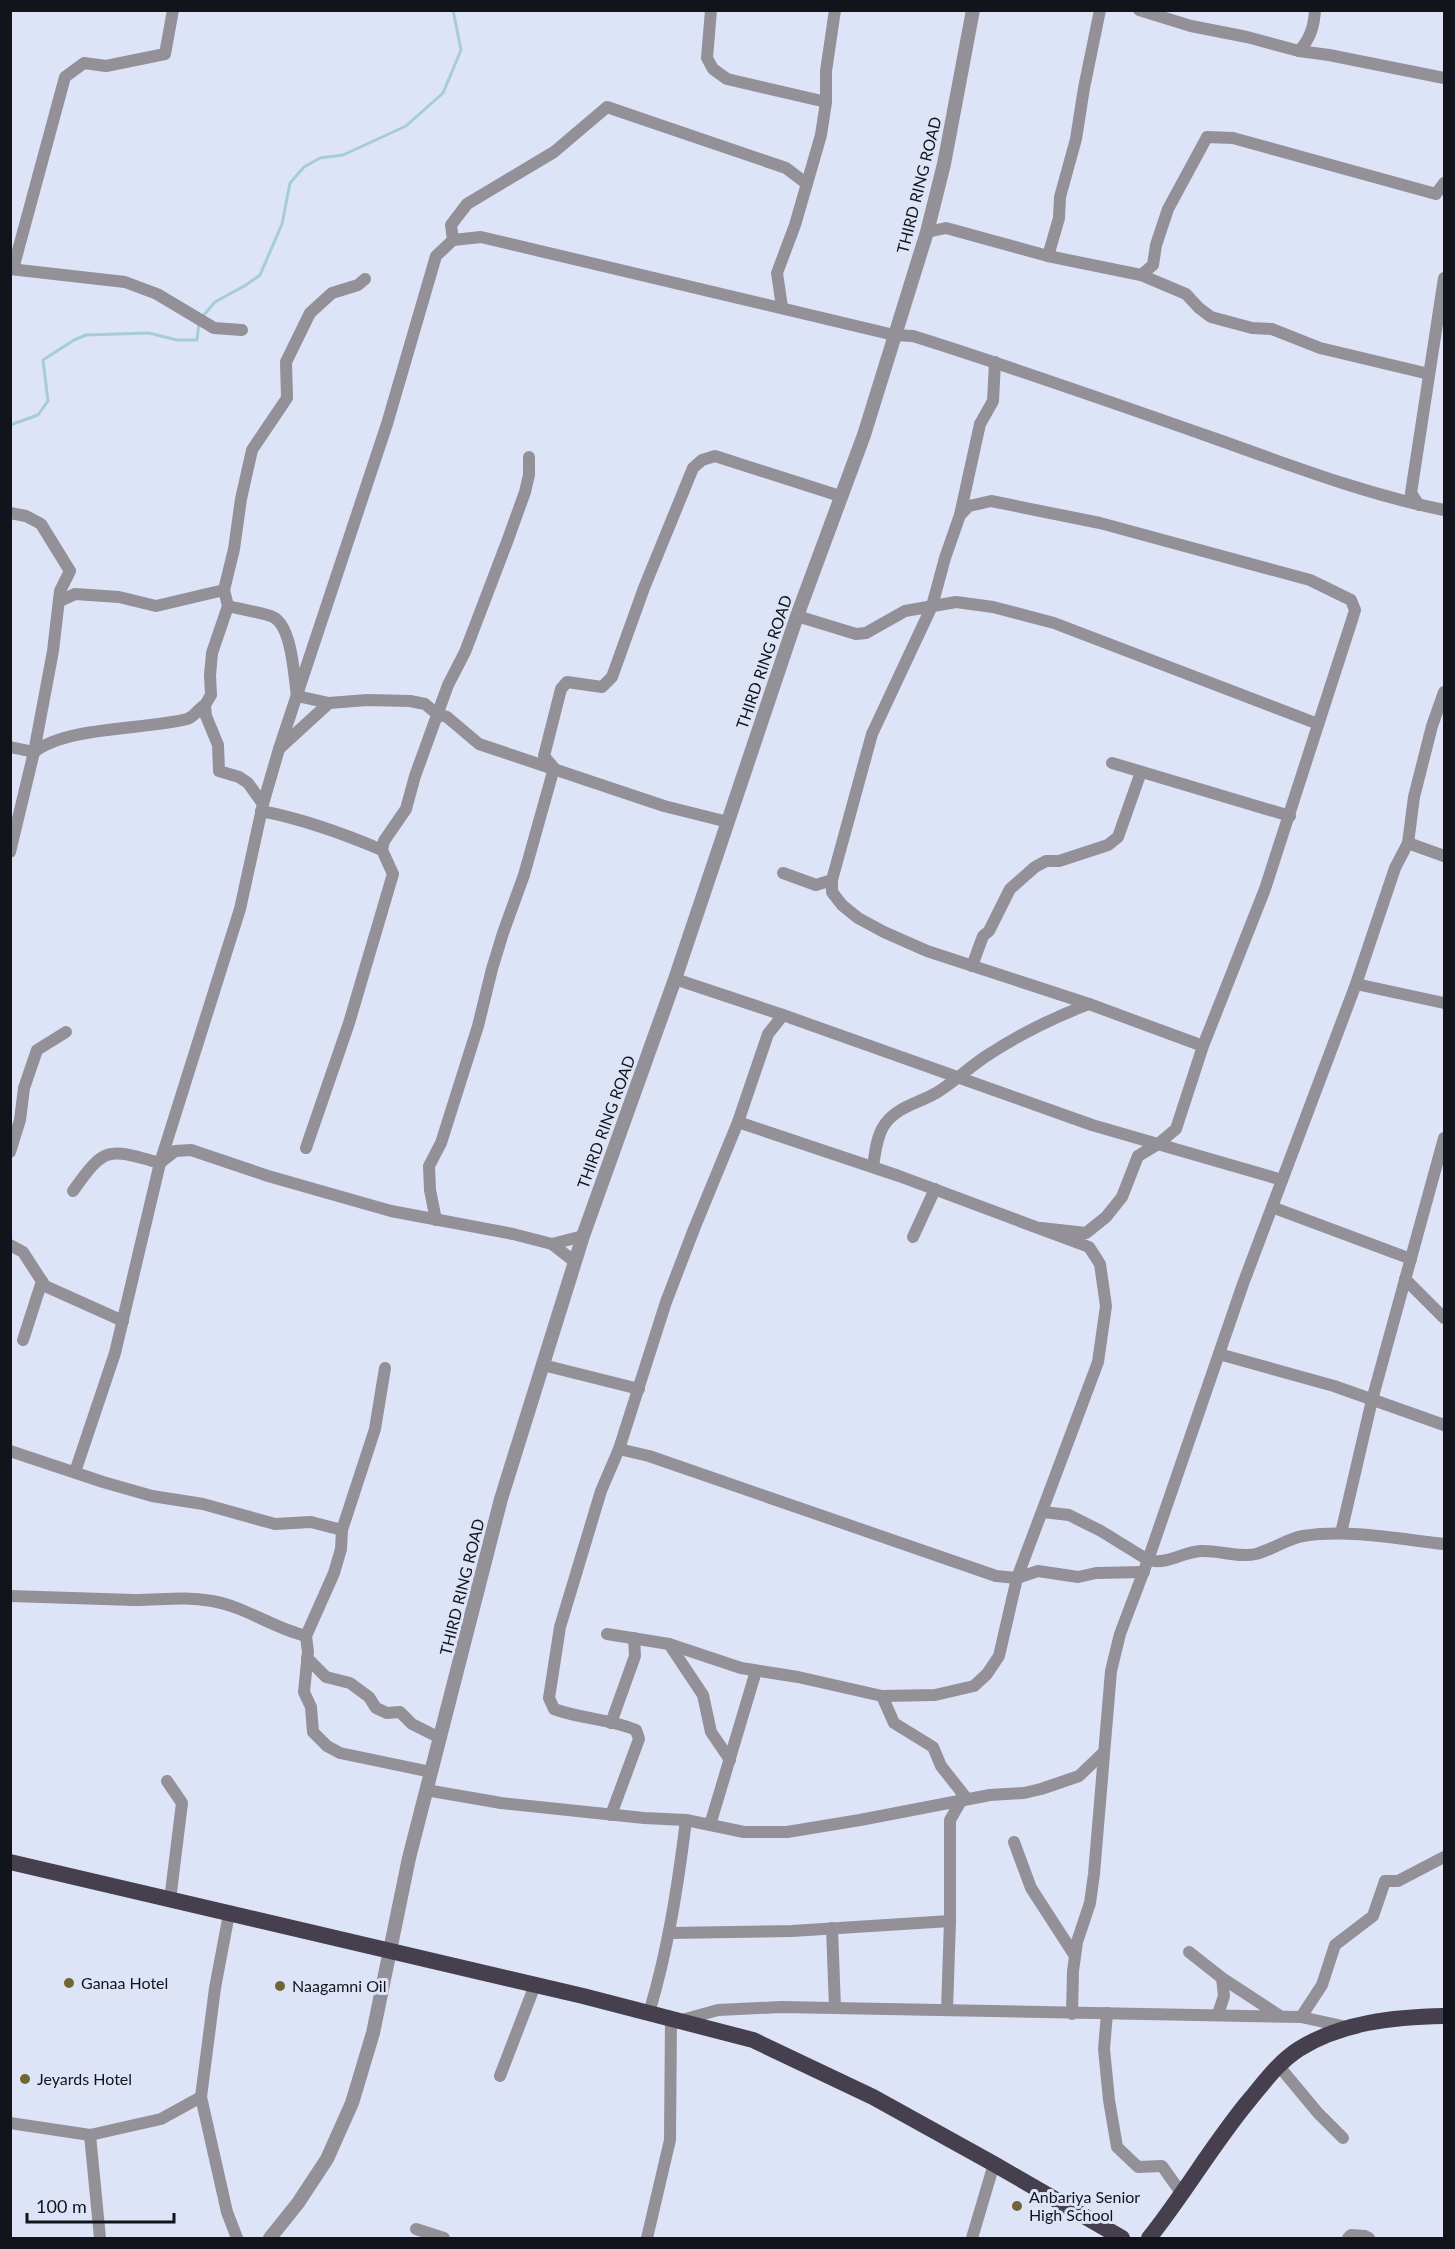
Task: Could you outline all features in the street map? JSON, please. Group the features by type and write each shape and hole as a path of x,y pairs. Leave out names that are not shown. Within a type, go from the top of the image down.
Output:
{"highway":[{"path":"11,1864 535,1985 753,2040 873,2097 1122,2238"},
{"path":"1149,2238 1182,2194 1206,2156 1278,2065 1300,2049 1352,2028 1376,2021 1444,2016"}],"street":[{"path":"173,10 165,54 106,66 84,63 65,77 12,269 125,282 157,294 214,328 242,330"},
{"path":"711,10 707,58 713,69 727,79 826,102"},
{"path":"782,307 777,273 821,135 826,102 826,71 835,10"},
{"name":"THIRD RING ROAD","path":"270,2238 298,2203 327,2159 352,2103 374,2033 409,1858 501,1499 583,1236 675,979 796,616 864,435 927,232 944,164 973,10"},
{"path":"1139,10 1191,27 1247,37 1299,51 1444,78"},
{"path":"1299,51 1309,41 1315,10"},
{"path":"1047,256 1059,218 1060,197 1076,139 1084,88 1101,11"},
{"path":"453,240 451,225 466,204 554,152 607,106 786,168 807,183"},
{"path":"1141,275 1153,265 1156,245 1168,209 1207,137 1233,138 1436,194 1444,183"},
{"path":"927,232 946,228 1047,256 1141,275 1186,294 1199,309 1211,317 1252,328 1272,329 1320,348 1429,374"},
{"path":"75,1473 115,1353 160,1163 240,909 262,808 279,749 387,424 436,256 453,240 481,237 894,335 913,336 995,362 1274,459 1419,505 1444,510"},
{"path":"1419,505 1411,493 1444,278"},
{"path":"365,279 358,285 332,293 310,313 286,362 286,398 252,450 224,590 228,606 212,652 211,695 205,711 218,745 219,771 248,783 262,808 337,831 382,850"},
{"path":"995,362 993,401 980,424 960,514 932,606 872,734 832,880 832,892 842,905 858,918 927,951 1203,1046"},
{"path":"554,768 544,756 561,689 567,682 602,687 612,677 644,588 693,468 702,460 715,456 840,496"},
{"path":"306,1148 349,1023 393,874 382,850 384,841 406,809 437,714 448,685 465,652 522,502 529,475 529,457"},
{"path":"960,514 969,506 991,501 1100,523 1310,580 1351,600 1355,610 1265,889 1203,1046 1176,1129 1158,1144 1138,1156 1122,1197 1106,1217 1086,1233 1041,1228"},
{"path":"10,513 26,516 41,524 70,571 60,591 34,752 10,852"},
{"path":"60,601 75,594 119,597 156,606 224,590"},
{"path":"796,616 856,634 866,633 905,611 956,602 993,607 1054,623 1318,724"},
{"path":"228,606 273,616 283,625 288,641 297,696"},
{"path":"1072,2014 1072,1971 1077,1942 1090,1903 1111,1671 1120,1634 1272,1207 1356,984 1395,868 1408,843 1414,797 1432,726 1444,692"},
{"path":"297,696 328,703 368,700 410,701 424,704 437,714 447,717 479,744 664,806 728,822"},
{"path":"279,749 328,703"},
{"path":"10,747 34,752 46,743 85,734 190,718 205,711"},
{"path":"190,718 214,736"},
{"path":"1113,763 1290,816"},
{"path":"436,1220 430,1190 429,1166 441,1143 478,1026 492,969 524,875 554,768"},
{"path":"972,966 983,936 989,931 1010,889 1019,879 1041,863 1051,860 1059,861 1108,845 1118,837 1141,772"},
{"path":"1408,843 1444,856"},
{"path":"783,873 816,885 832,880"},
{"path":"675,979 958,1076 1092,1125 1282,1180"},
{"path":"1356,984 1444,1003"},
{"path":"1056,1017 1057,994"},
{"path":"873,1167 883,1127 894,1114 934,1094 991,1053 1056,1017 1089,1005"},
{"path":"763,1009 768,1034"},
{"path":"611,1815 639,1739 636,1730 574,1716 554,1709 549,1698 560,1627 601,1491 619,1449 666,1302 738,1122 768,1034 783,1015"},
{"path":"10,1152 20,1120 24,1088 38,1050 66,1032"},
{"path":"607,1634 669,1644 741,1668 798,1677 882,1696 935,1695 974,1686 987,1674 999,1656 1017,1578 1098,1362 1106,1306 1100,1264 1089,1247 935,1189 738,1122"},
{"path":"1176,1129 1188,1153"},
{"path":"1341,1533 1372,1400 1444,1138"},
{"path":"160,1163 175,1151 191,1150 268,1176 391,1211 513,1234 552,1244 575,1262"},
{"path":"73,1191 94,1162 112,1153 160,1163"},
{"path":"913,1237 935,1189"},
{"path":"1272,1207 1411,1259"},
{"path":"552,1244 583,1236"},
{"path":"10,1245 23,1252 45,1287 123,1321"},
{"path":"1405,1279 1444,1318"},
{"path":"23,1340 42,1281"},
{"path":"1219,1354 1334,1386 1444,1425"},
{"path":"543,1365 639,1389"},
{"path":"385,1368 375,1429 342,1530 341,1549 334,1573 306,1636 304,1692 311,1707 313,1732 327,1746 340,1753 431,1772"},
{"path":"619,1449 649,1456 996,1576 1017,1578 1038,1571 1078,1577 1146,1566 1168,1561 1189,1552 1242,1555 1257,1553 1301,1536 1341,1533 1444,1544"},
{"path":"10,1451 152,1496 203,1504 275,1524 311,1522 342,1530"},
{"path":"1043,1512 1069,1515 1101,1531 1146,1566"},
{"path":"10,1596 137,1600 175,1597 212,1601 240,1608 294,1633 306,1636"},
{"path":"611,1723 635,1656 634,1638"},
{"path":"669,1644 704,1695 711,1732 730,1760"},
{"path":"307,1658 326,1677 350,1683 369,1697 376,1708 387,1713 400,1712 412,1724 440,1738"},
{"path":"710,1825 756,1671"},
{"path":"882,1696 894,1723 933,1747 941,1766 964,1800"},
{"path":"426,1790 501,1803 611,1815 686,1820 744,1832 787,1832 990,1795 1032,1791 1079,1776 1104,1752"},
{"path":"1079,1776 1100,1783"},
{"path":"167,1781 182,1803 170,1900"},
{"path":"950,1820 964,1800"},
{"path":"940,1805 950,1820 947,2010"},
{"path":"650,2013 678,1887 686,1820"},
{"path":"1014,1842 1031,1888 1075,1956"},
{"path":"1301,2017 1322,1985 1335,1945 1372,1916 1385,1881 1398,1881 1444,1857"},
{"path":"229,1914 215,1988 201,2097 227,2212 237,2238"},
{"path":"669,1933 832,1928 950,1921"},
{"path":"832,1928 836,2008"},
{"path":"1189,1952 1222,1978 1280,2016"},
{"path":"1218,2014 1224,1995 1222,1978"},
{"path":"500,2076 535,1985"},
{"path":"647,2238 670,2140 676,2019 718,2010 781,2007 1280,2016 1301,2017 1352,2028"},
{"path":"1107,2013 1104,2049 1117,2147 1138,2167 1162,2166 1182,2194"},
{"path":"1278,2065 1318,2113 1343,2138"},
{"path":"10,2123 90,2135 161,2119 201,2097"},
{"path":"90,2135 100,2238"},
{"path":"972,2238 994,2164"},
{"path":"416,2229 444,2238"},
{"path":"1348,2238 1351,2235 1369,2238"}],"waterway":[{"path":"202,317 215,302 260,275 282,224 290,183 304,167 320,158 343,155 406,126 443,93 461,50 453,10"},
{"path":"10,425 38,415 48,401 43,360 74,340 86,335 149,333 177,340 197,340 199,322"}],"place":[{"name":"Ganaa Hotel","path":"69,1983"},
{"name":"Naagamni Oil","path":"280,1986"},
{"name":"Jeyards Hotel","path":"25,2079"},
{"name":"Anbariya Senior High School","path":"1017,2206"}]}
